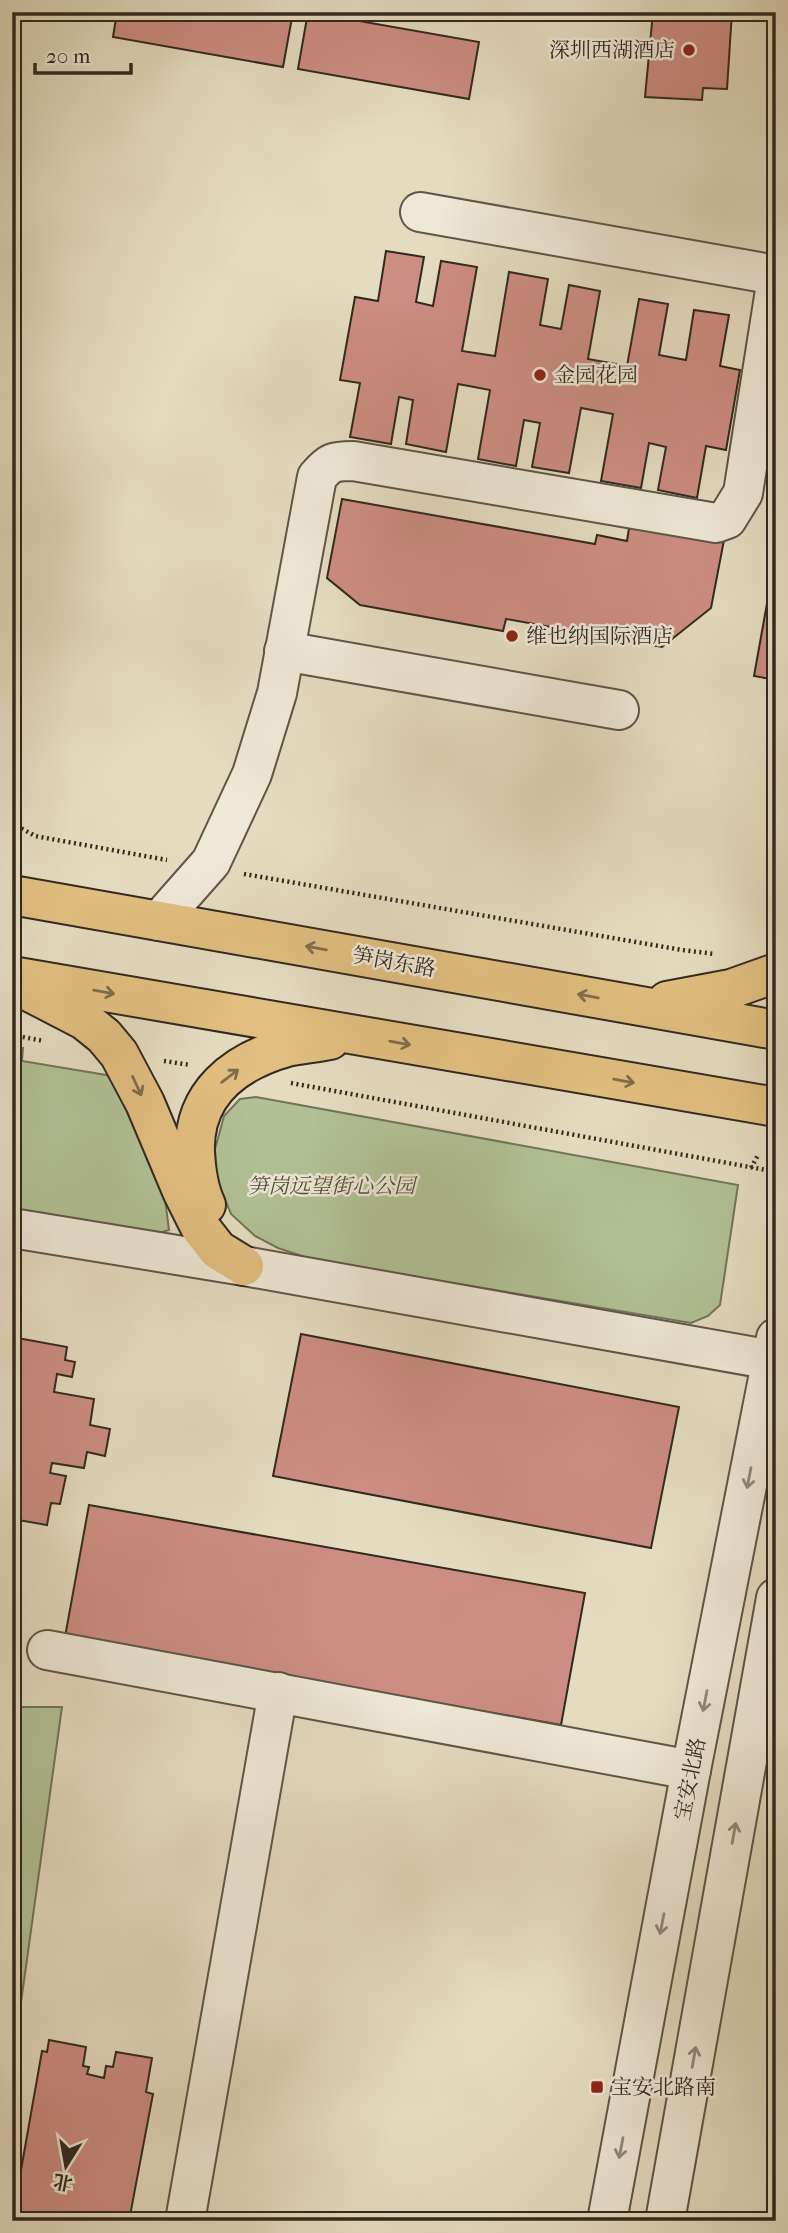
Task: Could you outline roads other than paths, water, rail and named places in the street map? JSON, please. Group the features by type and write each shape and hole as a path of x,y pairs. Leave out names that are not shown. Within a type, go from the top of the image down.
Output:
{"main road":[{"path":"12,871 60,904"},
{"name":"笋岗东路","path":"12,895 776,1030"},
{"path":"635,1004 689,998 732,989 776,972"},
{"path":"12,976 776,1107"},
{"path":"12,983 84,1020 104,1036 119,1054 145,1103 200,1227 218,1250 244,1266"},
{"path":"244,1266 214,1224 197,1179 195,1135 201,1111 213,1089 250,1062 287,1048 356,1036"}],"street":[{"path":"420,212 776,275"},
{"path":"159,921 211,862 246,786 276,693 317,477 327,465 335,461 353,461 716,523 727,519 743,493 776,284"},
{"path":"284,651 619,710"},
{"path":"12,1228 774,1349"},
{"name":"宝安北路","path":"607,2221 691,1770 774,1349"},
{"path":"665,2221 765,1714 776,1598"},
{"path":"47,1650 691,1770"},
{"path":"185,2221 278,1692"}],"place":[{"name":"深圳西湖酒店","path":"689,50"},
{"name":"金园花园","path":"540,375"},
{"name":"维也纳国际酒店","path":"512,636"},
{"name":"宝安北路南","path":"597,2087"}],"park label":[{"name":"笋岗远望街心公园","path":"331,1186"}]}
